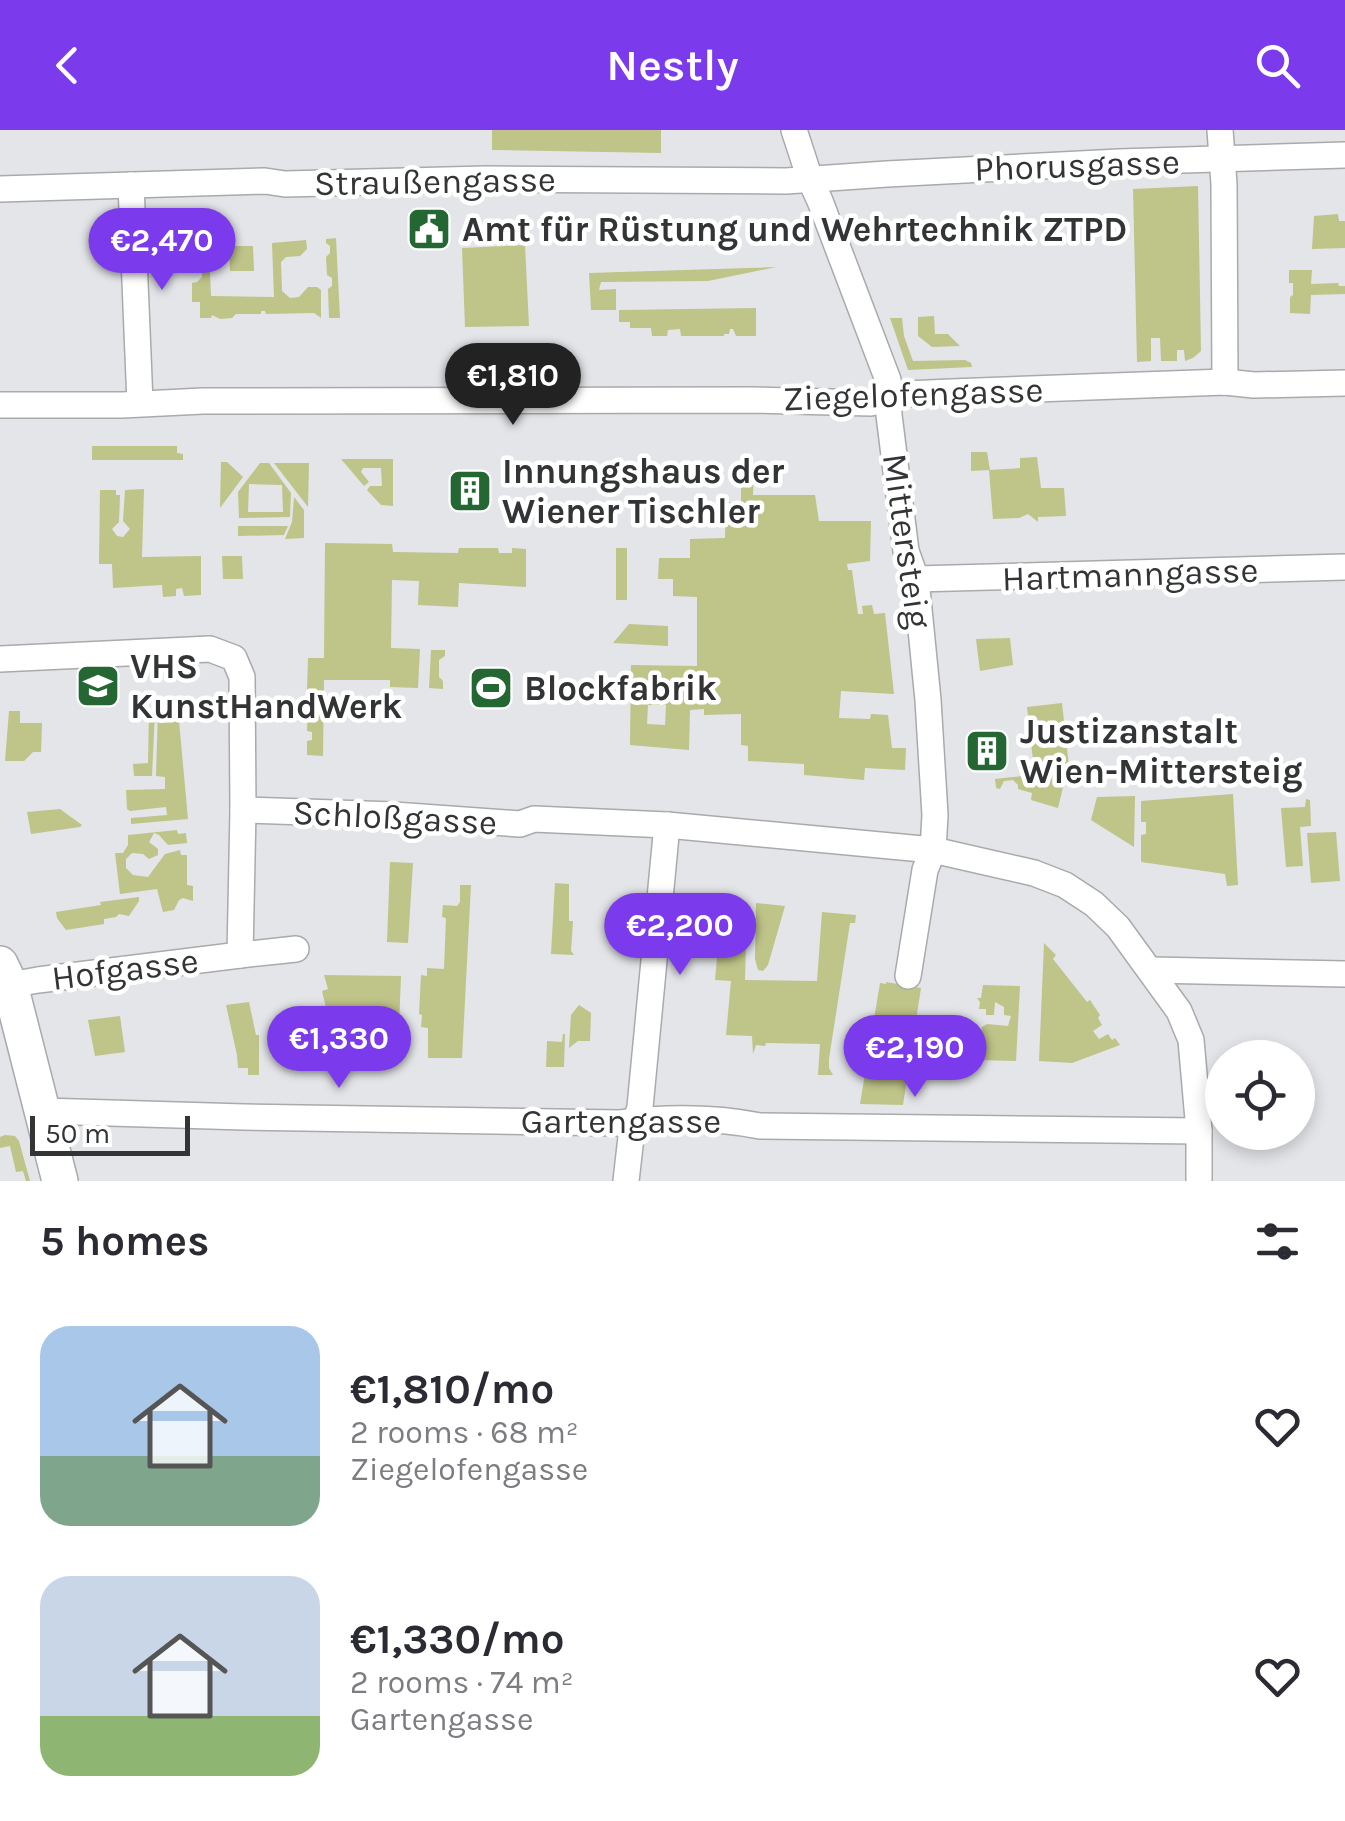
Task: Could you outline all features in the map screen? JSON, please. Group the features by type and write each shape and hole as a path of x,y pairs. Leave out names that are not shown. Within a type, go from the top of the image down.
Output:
{"street":[{"name":"Mittersteig","path":"794,130 888,380 906,551 916,580 936,814 933,850 925,870 908,976"},
{"path":"1220,130 1225,382"},
{"name":"Phorusgasse","path":"810,179 1345,154"},
{"name":"Straußengasse","path":"0,189 486,178 810,179"},
{"path":"130,185 140,404"},
{"name":"Ziegelofengasse","path":"0,404 730,400 871,403 906,394 1225,382 1345,383"},
{"name":"Hartmanngasse","path":"916,580 1345,567"},
{"name":"Schloßgasse","path":"0,659 210,649 234,658 242,676 244,810 520,824 534,819 667,825 933,850 1034,873 1065,885 1094,904 1118,927 1179,1011 1191,1040 1200,1181"},
{"name":"Hofgasse","path":"240,955 244,810"},
{"path":"626,1181 642,1088 667,825"},
{"name":"Hofgasse","path":"5,975 38,980 296,948"},
{"path":"1152,970 1345,974"},
{"path":"5,975 60,1181"},
{"name":"Gartengasse","path":"44,1111 264,1118 620,1122 657,1118 760,1126 1199,1131"}],"green space":[{"path":"492,130 661,130 661,153 492,150"},
{"path":"1198,186 1201,351 1185,361 1184,350 1177,350 1177,361 1161,361 1160,338 1151,338 1151,361 1137,362 1133,189"},
{"path":"1338,214 1339,221 1345,221 1345,248 1312,249 1314,216"},
{"path":"336,238 340,318 329,318 328,289 332,278 327,275 330,246 326,239"},
{"path":"306,240 307,249 300,256 286,257 281,262 282,291 290,298 299,297 308,287 317,287 321,290 321,318 314,313 261,311 232,318 200,318 200,302 192,302 192,283 202,277 202,270 191,266 197,251 190,251 190,246 209,249 211,296 274,297 272,243"},
{"path":"525,245 529,326 465,327 462,248"},
{"path":"229,246 253,246 254,271 230,271"},
{"path":"776,267 708,281 601,282 599,290 616,289 616,310 591,310 589,273"},
{"path":"1289,270 1312,270 1311,284 1338,283 1345,286 1345,294 1311,295 1310,314 1290,313 1293,283 1289,283"},
{"path":"756,308 756,336 736,336 730,329 724,336 681,336 680,329 668,330 667,336 652,336 651,328 630,328 630,322 619,322 619,310"},
{"path":"934,316 935,334 948,334 960,346 932,347 918,336 918,317"},
{"path":"890,318 902,318 913,361 965,360 972,367 908,370"},
{"path":"92,446 177,446 183,460 92,460"},
{"path":"971,452 987,452 990,470 1020,468 1020,458 1037,457 1041,488 1064,488 1066,516 1038,517 1038,522 1028,514 993,519 989,470 971,471"},
{"path":"341,459 393,459 393,506 381,505 367,490 370,486 382,486 381,468 363,468 361,472 369,482 364,486"},
{"path":"221,462 227,462 243,477 220,508"},
{"path":"260,463 269,463 291,493 290,517 239,518 238,492","holes":["249,484 282,485 283,512 248,512"]},
{"path":"274,463 309,463 308,507"},
{"path":"741,473 754,473 753,495 815,495 819,521 871,521 870,561 847,564 848,570 852,570 858,614 863,614 862,606 872,605 874,614 885,613 894,694 841,691 839,718 888,715 892,748 906,748 905,770 865,768 864,780 804,775 804,764 748,761 748,746 741,745 741,714 704,715 704,709 690,710 689,750 630,745 631,665 697,666 697,597 673,596 673,579 658,579 659,558 690,558 690,539 725,538 726,502 741,502","holes":["648,705 666,705 665,725 647,724"]},
{"path":"144,489 142,557 201,556 201,595 184,596 182,588 176,589 176,596 163,597 162,585 113,588 112,564 99,564 100,490 116,490 116,495 120,495 119,522 112,529 123,537 130,529 123,521 125,490"},
{"path":"294,497 304,510 304,538 285,539 292,522"},
{"path":"238,526 288,526 284,535 238,536"},
{"path":"325,543 392,544 393,552 458,553 459,548 498,548 499,553 512,553 512,548 526,549 526,587 459,583 458,607 418,605 419,581 392,580 391,648 420,649 418,688 390,687 390,680 324,680 323,756 307,755 307,741 312,740 312,732 307,731 308,701 312,700 313,691 307,690 308,658 324,658"},
{"path":"616,548 627,548 627,600 616,600"},
{"path":"222,556 242,556 243,579 223,579"},
{"path":"629,624 668,626 668,646 613,643"},
{"path":"1010,638 1013,665 980,671 976,639"},
{"path":"431,650 445,650 445,656 439,660 443,689 429,688"},
{"path":"1062,703 1069,766 1034,769 1027,707"},
{"path":"178,710 188,819 131,824 131,818 167,815 166,807 130,811 126,790 165,789 165,777 156,776 158,711"},
{"path":"9,711 20,711 20,723 42,723 41,752 33,752 24,761 5,761"},
{"path":"149,711 155,711 152,776 134,776 133,764 148,763"},
{"path":"1067,771 1058,808 1031,800 1032,793 1018,789 1013,780 996,788 995,779"},
{"path":"1233,794 1238,885 1227,886 1225,874 1141,862 1141,835 1146,834 1146,822 1141,822 1141,801"},
{"path":"1135,796 1134,847 1091,820 1097,797"},
{"path":"1306,799 1310,800 1311,826 1300,827 1303,866 1286,867 1281,808 1305,807"},
{"path":"60,809 82,825 31,834 27,812"},
{"path":"177,830 178,834 186,833 187,843 168,845 154,833 149,842 158,849 158,855 149,859 132,853 126,859 126,868 133,875 148,877 165,854 180,850 181,855 187,855 187,885 193,886 193,901 183,898 174,910 163,912 157,889 120,894 115,853 123,853 128,835"},
{"path":"1336,832 1340,881 1311,883 1307,833"},
{"path":"390,862 413,863 408,943 387,942"},
{"path":"555,883 569,884 574,955 551,954"},
{"path":"460,885 471,885 462,1058 428,1058 428,1028 421,1027 419,1014 421,975 427,976 427,968 444,969 443,905 457,906"},
{"path":"139,897 129,916 119,914 104,919 104,924 66,930 57,918 56,912"},
{"path":"743,902 747,903 745,980 817,981 822,912 856,915 855,923 850,923 829,1059 833,1075 818,1075 820,1044 766,1043 756,1045 753,1054 752,1036 726,1035 731,981 715,980 719,935 728,935 730,915 743,915"},
{"path":"756,903 785,906 763,971 758,970 755,959"},
{"path":"1044,943 1100,1015 1102,1025 1093,1031 1099,1039 1108,1034 1120,1045 1072,1063 1039,1061"},
{"path":"324,975 401,976 398,1050 389,1050 388,1042 345,1041 344,1048 337,1048 337,1059 325,1059 325,1039 303,1044 302,1039 293,1039 293,1053 284,1053 284,1032 330,1025 322,991 328,989"},
{"path":"880,983 921,988 903,1105 860,1104"},
{"path":"983,985 1020,986 1016,1061 976,1060 982,1027 1008,1026 1011,1016 1004,1015 1004,1007 995,1002 994,1015 979,1009 977,998 981,998"},
{"path":"249,1002 259,1035 259,1075 248,1075 248,1068 238,1068 226,1005"},
{"path":"579,1005 591,1013 590,1041 578,1041 569,1048 571,1015"},
{"path":"120,1016 125,1052 95,1056 88,1020"},
{"path":"563,1034 564,1067 546,1067 547,1041 562,1042"},
{"path":"15,1136 19,1141 30,1181 26,1181 23,1171 16,1172 10,1146 0,1148 0,1137"}],"place":[{"name":"Amt für Rüstung und Wehrtechnik ZTPD","path":"429,229"},
{"name":"Innungshaus der Wiener Tischler","path":"470,491"},
{"name":"VHS KunstHandWerk","path":"98,686"},
{"name":"Blockfabrik","path":"491,688"},
{"name":"Justizanstalt Wien-Mittersteig","path":"987,751"}]}
